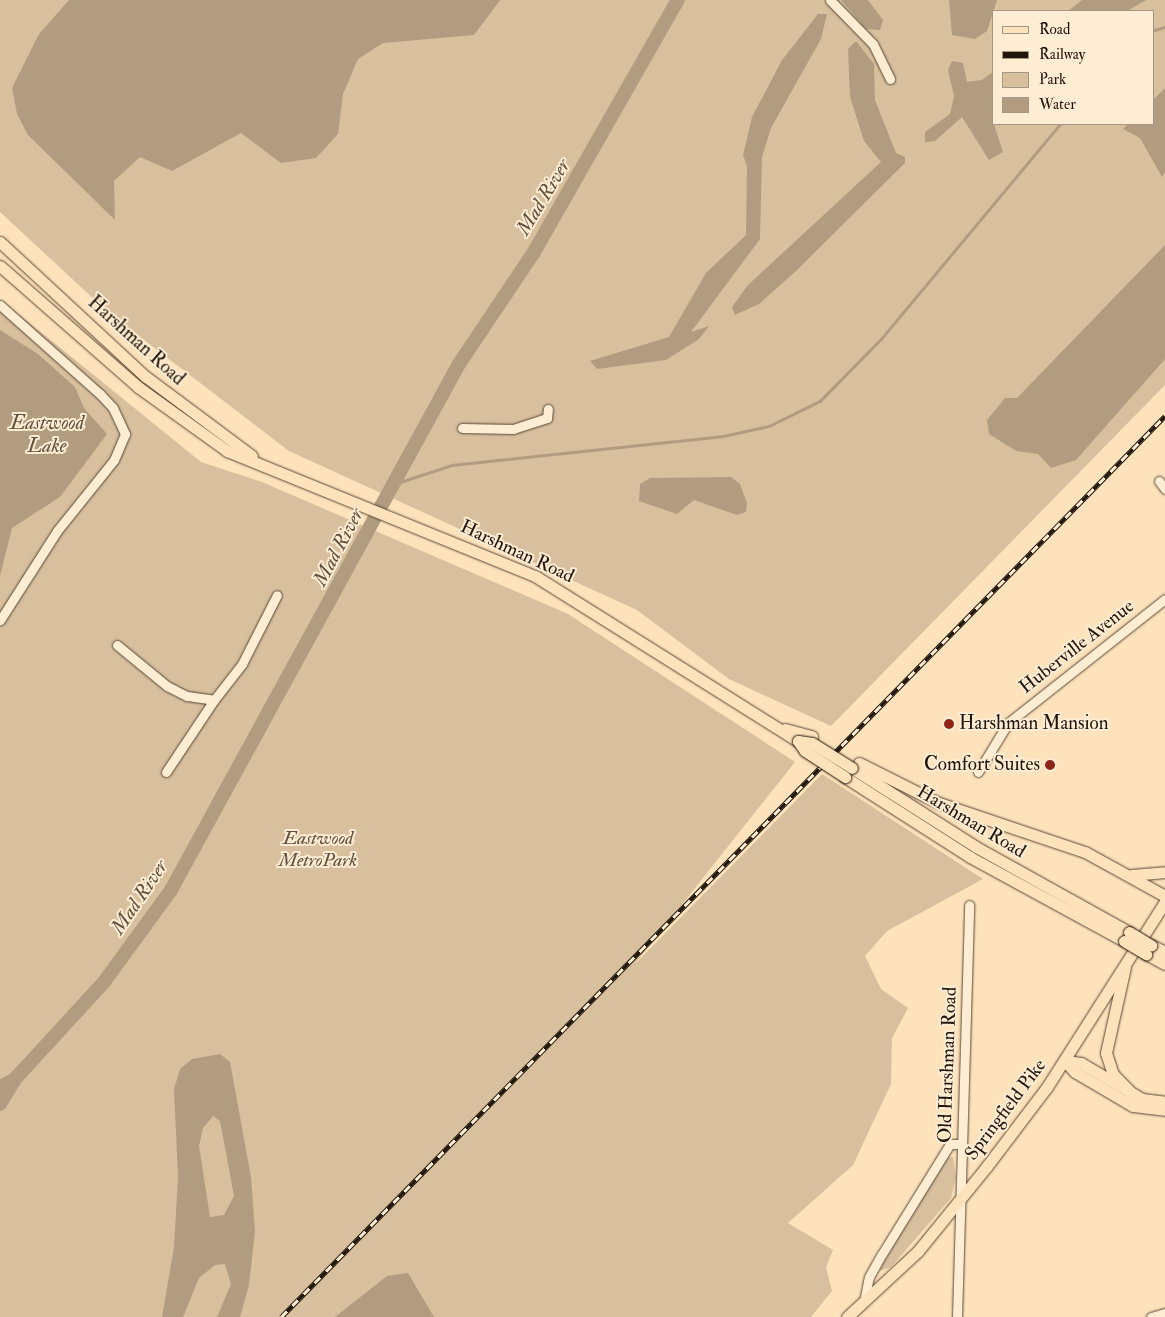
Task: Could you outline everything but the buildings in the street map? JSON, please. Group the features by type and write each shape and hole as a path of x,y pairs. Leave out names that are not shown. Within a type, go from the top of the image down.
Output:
{"main road":[{"name":"Harshman Road","path":"0,242 146,377 255,459"},
{"name":"Harshman Road","path":"0,266 180,420 228,451 255,459 336,495 434,534 552,585 798,741 805,751 852,769 970,857 1126,936 1150,952"},
{"path":"775,726 812,736 852,769 912,792 1041,835 1129,874 1165,896"},
{"path":"1129,874 1165,872"},
{"name":"Springfield Pike","path":"847,1317 918,1251 960,1200 1065,1061 1165,902"},
{"path":"1150,952 1165,952"},
{"path":"1150,952 1165,964"},
{"path":"1150,952 1165,970"},
{"path":"1126,965 1106,1054 1113,1074 1132,1094"},
{"path":"1065,1061 1080,1063 1132,1094 1165,1102"},
{"path":"1065,1061 1133,1106 1165,1110"}],"street":[{"path":"830,0 870,40 890,78"},
{"path":"0,305 100,394 113,408 125,434 114,460 57,531 0,620"},
{"path":"462,428 512,429 547,418 548,409"},
{"path":"1159,481 1165,489"},
{"path":"166,772 214,700 239,670 277,595"},
{"name":"Huberville Avenue","path":"978,772 1015,716 1165,599"},
{"path":"117,646 167,686 187,696 214,700"},
{"name":"Old Harshman Road","path":"957,1317 969,905"},
{"path":"864,1302 869,1277 882,1254 950,1144 961,1144"},
{"path":"1150,1317 1165,1313"}],"green space":[{"path":"0,0 1165,0 1165,385 831,726 729,679 637,610 289,451 109,313 0,212"},
{"name":"Eastwood MetroPark","path":"0,299 201,462 262,482 568,614 795,762 634,965 822,774 983,879 887,931 865,956 881,989 908,1008 892,1038 891,1084 853,1165 788,1223 833,1250 826,1267 832,1291 811,1317 0,1317"},
{"path":"947,1157 953,1157 956,1178 951,1198 891,1267 881,1271 879,1268"}],"water":[{"path":"69,0 500,0 474,35 383,43 358,59 343,94 338,134 316,158 281,163 241,133 172,171 140,157 114,181 115,220 28,135 17,114 12,88 39,34"},
{"path":"841,0 868,0 883,20 880,30 866,29"},
{"path":"949,0 997,0 994,10 992,10 987,31 975,39 952,35"},
{"path":"1082,0 1146,0 1129,10 1069,10"},
{"path":"818,14 827,14 821,39 771,128 762,157 760,239 691,332 709,326 699,339 666,360 597,369 590,361 669,337 706,273 746,235 747,166 743,155 752,117 782,60"},
{"path":"856,41 874,64 875,100 896,153 905,157 905,163 796,271 759,304 735,315 732,307 748,285 881,162 864,141 850,97 848,49"},
{"path":"952,61 963,63 967,82 982,80 992,72 992,125 994,125 1003,152 989,160 962,117 935,141 925,142 925,132 950,114 954,96 948,70"},
{"path":"1165,88 1165,173 1162,177 1140,138 1123,129 1127,125 1155,125 1155,98"},
{"path":"1165,245 1165,359 1076,460 1051,468 1038,454 1016,451 989,434 987,420 1005,398 1017,398"},
{"name":"Eastwood Lake","path":"0,330 38,354 75,387 84,408 107,434 60,497 12,528 0,576"},
{"path":"731,477 740,484 747,503 746,512 737,515 694,500 677,514 639,501 640,484 650,478"},
{"path":"220,1054 230,1062 251,1177 255,1231 249,1285 240,1317 217,1317 231,1284 225,1264 215,1265 199,1278 183,1317 162,1317 174,1247 178,1176 174,1089 180,1069 192,1059","holes":["213,1116 220,1121 234,1196 224,1215 210,1217 199,1146 203,1128"]},
{"path":"408,1273 434,1317 335,1317 387,1276"}],"waterway":[{"name":"Mad River","path":"0,1087 14,1080 104,982 171,890 459,364 534,252 678,0"},
{"path":"1155,30 1165,27"},
{"path":"394,484 452,465 723,436 769,426 820,401 881,339 1059,125"},
{"path":"0,1104 14,1081"}],"railway":[{"path":"281,1317 1165,416"}],"place":[{"name":"Harshman Mansion","path":"949,724"},
{"name":"Comfort Suites","path":"1050,765"}]}
